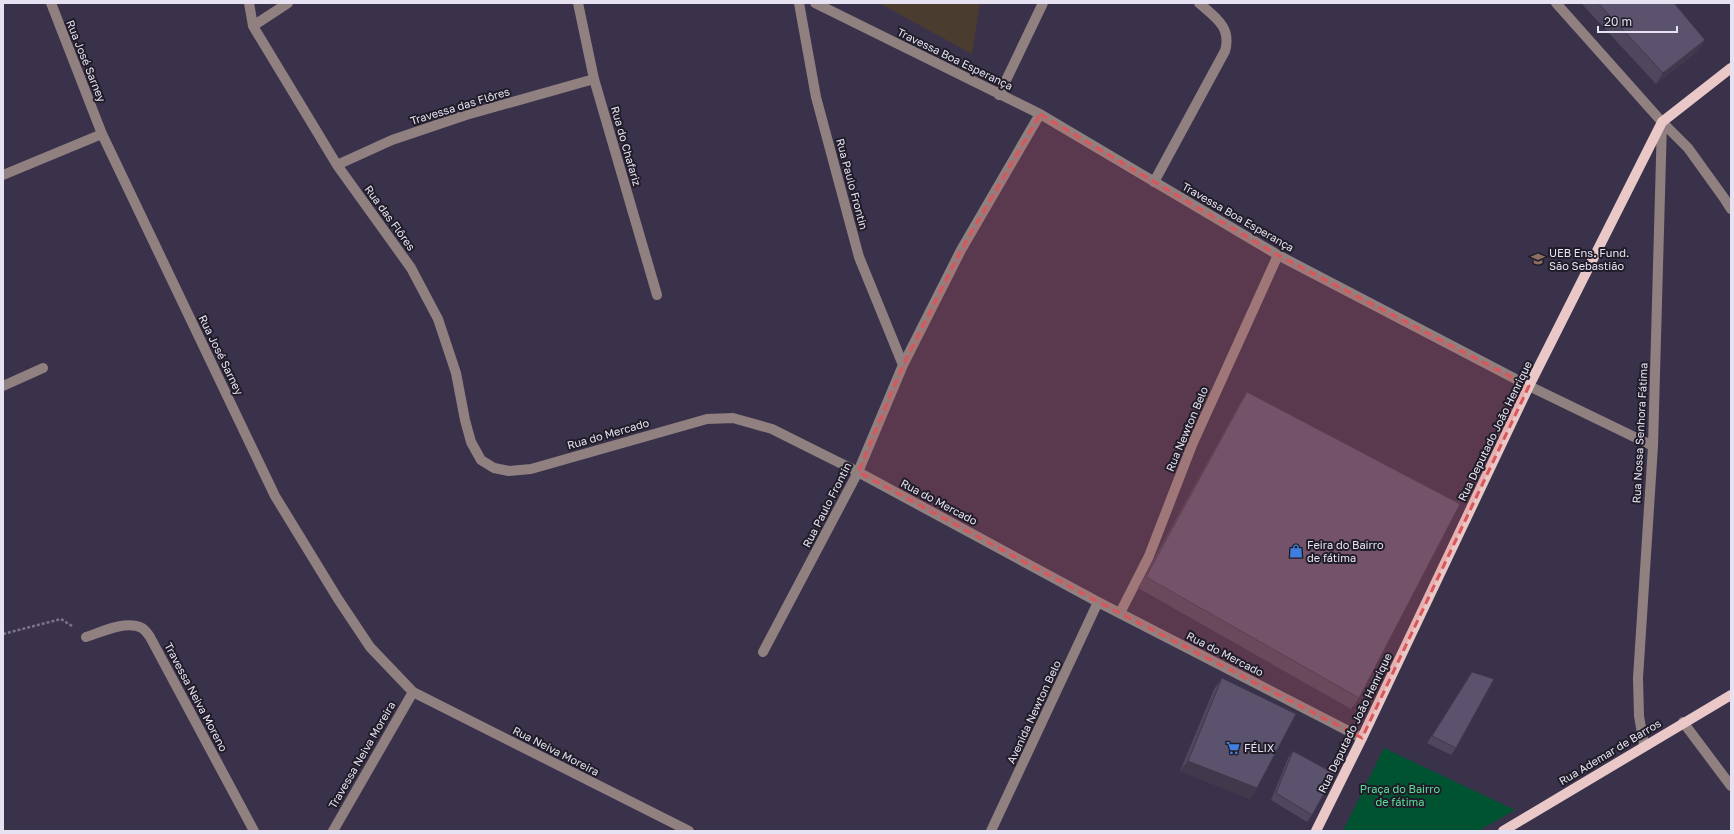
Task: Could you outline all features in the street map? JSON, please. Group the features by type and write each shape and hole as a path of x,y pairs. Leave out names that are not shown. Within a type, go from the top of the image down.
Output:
{"main road":[{"name":"Rua Deputado João Henrique","path":"1316,831 1362,738 1529,386 1662,122 1731,68"},
{"name":"Rua Ademar de Barros","path":"1502,831 1731,695"}],"street":[{"name":"Rua José Sarney","path":"50,3 102,134 275,496 338,599 370,647 413,692"},
{"name":"Rua das Flôres","path":"249,3 253,26 337,165 411,268 438,319 456,373 471,442 481,460"},
{"path":"253,26 288,3"},
{"name":"Rua do Chafariz","path":"578,3 594,79 657,295"},
{"name":"Rua Paulo Frontin","path":"799,3 816,97 858,257 903,365"},
{"name":"Travessa Boa Esperança","path":"815,3 1040,114 1278,255 1529,386 1653,446"},
{"path":"999,95 1043,3"},
{"path":"1154,182 1227,44 1227,35 1221,23 1199,3"},
{"path":"1556,3 1662,122 1688,148 1720,191 1731,209"},
{"name":"Travessa das Flôres","path":"337,165 392,140 466,115 594,79"},
{"name":"Rua Paulo Frontin","path":"763,652 858,472 903,365 961,250 1040,114"},
{"name":"Rua Nossa Senhora Fátima","path":"1644,746 1639,716 1638,678 1653,446 1662,122"},
{"path":"3,175 102,134"},
{"name":"Rua Newton Belo","path":"1120,614 1149,556 1192,445 1278,255"},
{"path":"3,386 43,368"},
{"name":"Rua do Mercado","path":"481,460 494,468 509,471 531,469 707,419 733,418 772,430 858,472 1120,614 1362,738"},
{"name":"Avenida Newton Belo","path":"991,831 1098,602"},
{"name":"Travessa Neiva Moreno","path":"86,637 117,627 132,625 143,628 150,637 254,831"},
{"name":"Travessa Neiva Moreira","path":"333,831 413,692"},
{"name":"Rua Neiva Moreira","path":"413,692 689,831"},
{"path":"1684,722 1731,786"}],"path":[{"path":"3,634 61,619 86,637"}],"highlighted area":[{"path":"1040,114 1278,255 1529,386 1362,738 1098,602 858,472 903,365 961,250"}],"shaded area":[{"path":"879,3 980,3 972,54"}],"green space":[{"name":"Praça do Bairro de fátima","path":"1384,748 1515,810 1478,831 1343,831"}],"building":[{"path":"1598,3 1674,3 1705,40 1663,73"},
{"name":"Feira do Bairro de fátima","path":"1247,392 1460,504 1359,698 1146,577"},
{"path":"1472,672 1494,679 1456,748 1432,736"},
{"name":"FÉLIX","path":"1222,678 1296,714 1257,788 1188,761"},
{"path":"1293,751 1335,774 1312,815 1276,793"}],"place":[{"name":"UEB Ens. Fund. São Sebastião","path":"1538,259"},
{"name":"Feira do Bairro de fátima","path":"1296,551"},
{"name":"FÉLIX","path":"1233,748"}]}
